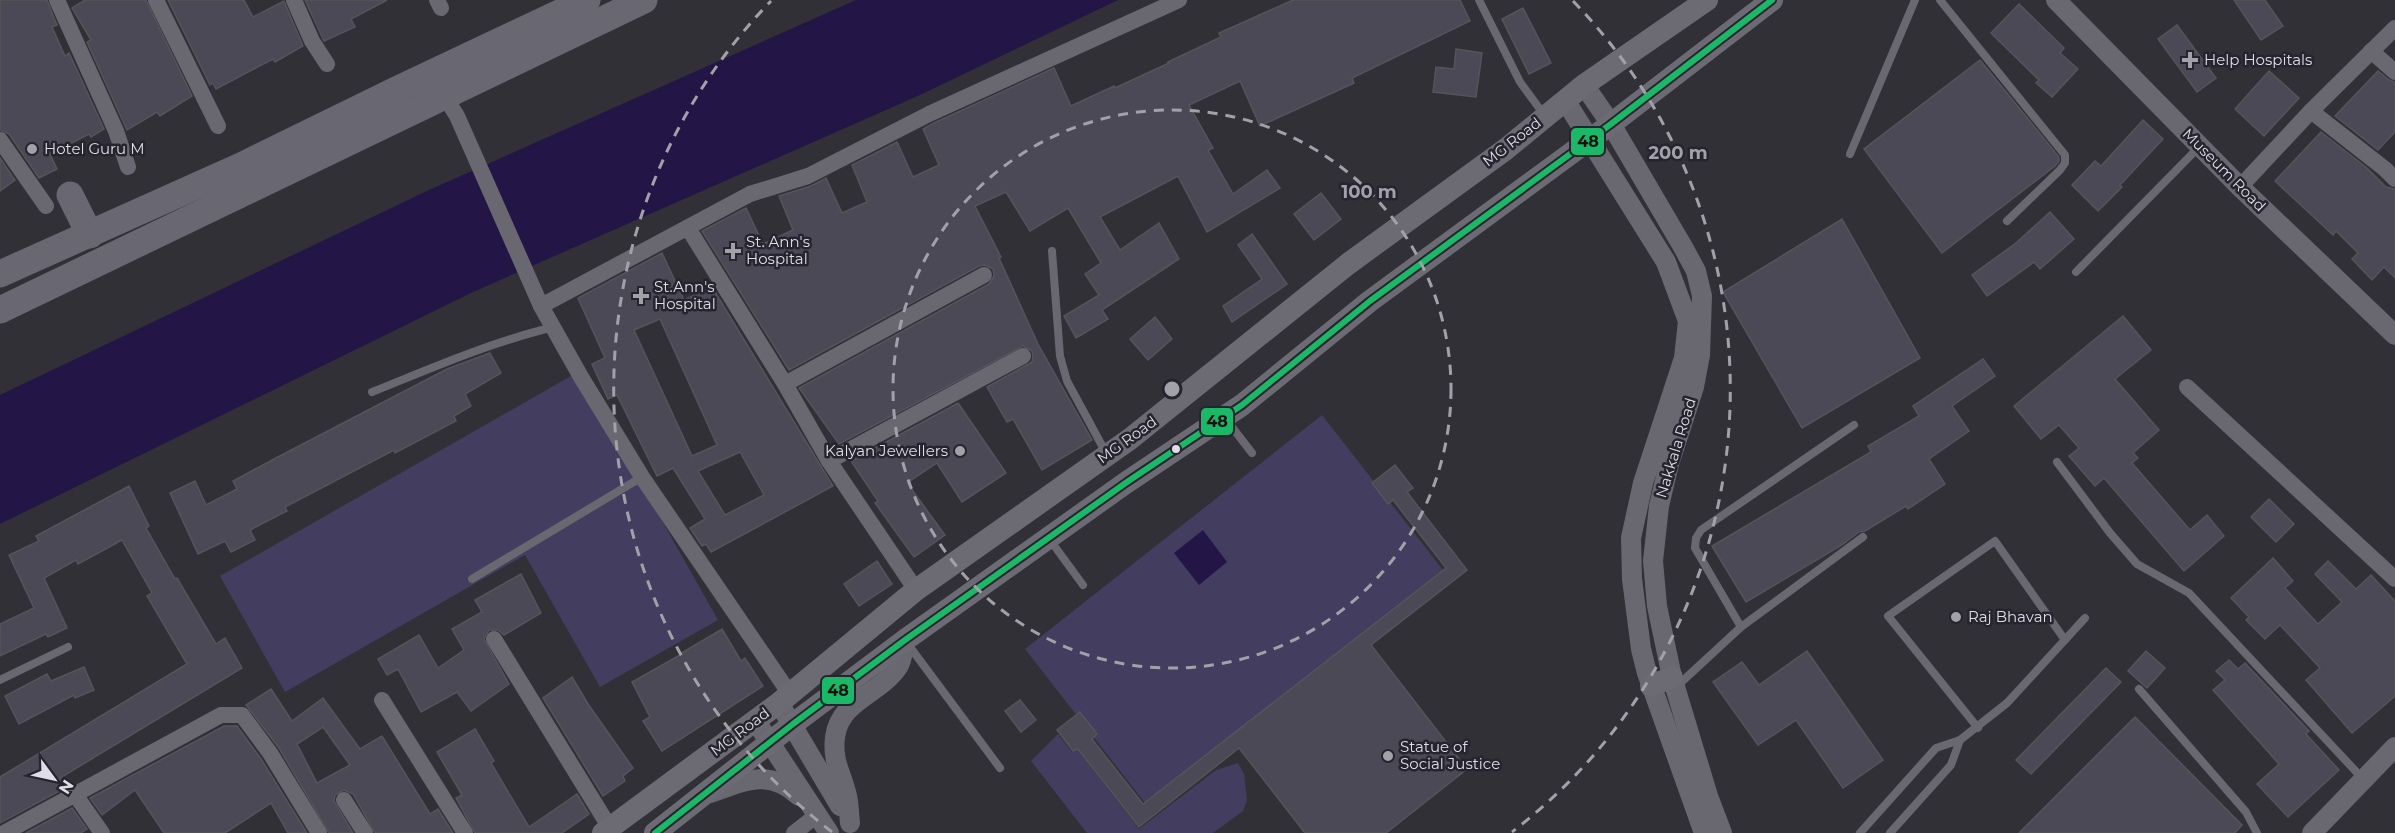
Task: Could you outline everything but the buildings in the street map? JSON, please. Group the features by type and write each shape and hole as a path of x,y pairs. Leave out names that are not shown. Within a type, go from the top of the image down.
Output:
{"highway":[{"path":"0,274 253,160 398,89 576,14 644,0"},
{"path":"0,310 451,106 576,14"},
{"path":"58,200 90,235"}],"main road":[{"name":"MG Road","path":"606,830 784,699 916,590 1107,455 1223,366 1348,264 1506,149 1584,85 1707,0"},
{"name":"MG Road","path":"656,833 793,724 905,640 1242,405 1371,301 1611,124 1772,0"}],"street":[{"path":"57,0 116,131 128,167"},
{"path":"156,0 218,126"},
{"path":"294,0 312,41 327,64"},
{"path":"538,300 688,228 750,194 808,176 929,114 1179,0"},
{"name":"Museum Road","path":"2056,0 2240,187 2395,336"},
{"path":"2240,187 2311,111 2395,28"},
{"path":"2371,51 2395,72"},
{"name":"Nakkala Road","path":"1584,85 1611,124 1683,247 1696,271 1702,296 1700,355 1694,387 1661,495 1653,561 1666,684 1704,833"},
{"name":"Nakkala Road","path":"1565,100 1666,262 1688,321 1684,358 1643,483 1631,538 1632,579 1641,649 1666,684 1722,833"},
{"path":"451,106 538,300 642,477 784,699 793,724 854,828"},
{"path":"2311,111 2395,179"},
{"path":"0,140 58,200"},
{"path":"688,228 785,384 829,461 916,590"},
{"path":"785,384 984,275"},
{"path":"829,461 1023,356"},
{"path":"2187,387 2395,579"},
{"path":"494,639 606,830"},
{"path":"854,828 835,757 835,737 839,719 885,681 899,666 905,640"},
{"path":"382,700 465,833"},
{"path":"4,833 221,715 242,715 270,753 319,833"},
{"path":"755,720 829,833"},
{"path":"2312,833 2395,747"},
{"path":"704,795 751,779 764,779 782,782 815,812"},
{"path":"74,793 102,833"},
{"path":"344,800 365,833"},
{"path":"794,833 815,812"}],"lane":[{"path":"1479,0 1520,82 1545,116"},
{"path":"1850,154 1915,0"},
{"path":"1940,0 2065,155 2065,163 2060,170 2007,220"},
{"path":"2076,272 2200,146"},
{"path":"1052,251 1060,356 1067,381 1107,455"},
{"path":"372,392 470,352 524,334 554,327"},
{"path":"1224,417 1252,453"},
{"path":"1741,627 1695,548 1696,538 1701,530 1854,425"},
{"path":"2057,462 2110,534 2137,564 2189,593 2364,780"},
{"path":"472,579 642,477"},
{"path":"1666,684 1863,537"},
{"path":"1049,538 1083,585"},
{"path":"1978,728 1887,616 1995,541 2065,640"},
{"path":"1860,833 1936,748 1960,740 2007,703 2085,618"},
{"path":"905,640 1000,768"},
{"path":"0,680 68,647"},
{"path":"2139,689 2246,812 2257,833"},
{"path":"1890,833 1951,765 1960,740"}],"shaded area":[{"path":"856,0 1118,0 920,95 473,292 0,524 0,395 429,190"},
{"path":"578,372 718,620 600,687 525,555 285,692 220,576"},
{"path":"1322,415 1443,570 1145,803 1025,649"},
{"path":"1203,530 1227,562 1199,585 1174,553"},
{"path":"1058,734 1072,752 1078,750 1139,829 1216,770 1238,763 1244,774 1247,800 1243,811 1213,833 1087,833 1031,761"}],"transit line":[{"name":"48","path":"655,833 793,724 905,640 1127,482 1242,405 1370,301 1611,124 1772,0"}],"place":[{"name":"Help Hospitals","path":"2190,60"},
{"name":"Hotel Guru M","path":"32,149"},
{"name":"St. Ann's Hospital","path":"733,251"},
{"name":"St.Ann's Hospital","path":"641,296"},
{"name":"Kalyan Jewellers","path":"960,451"},
{"name":"Raj Bhavan","path":"1956,617"},
{"name":"Statue of Social Justice","path":"1388,756"}]}
